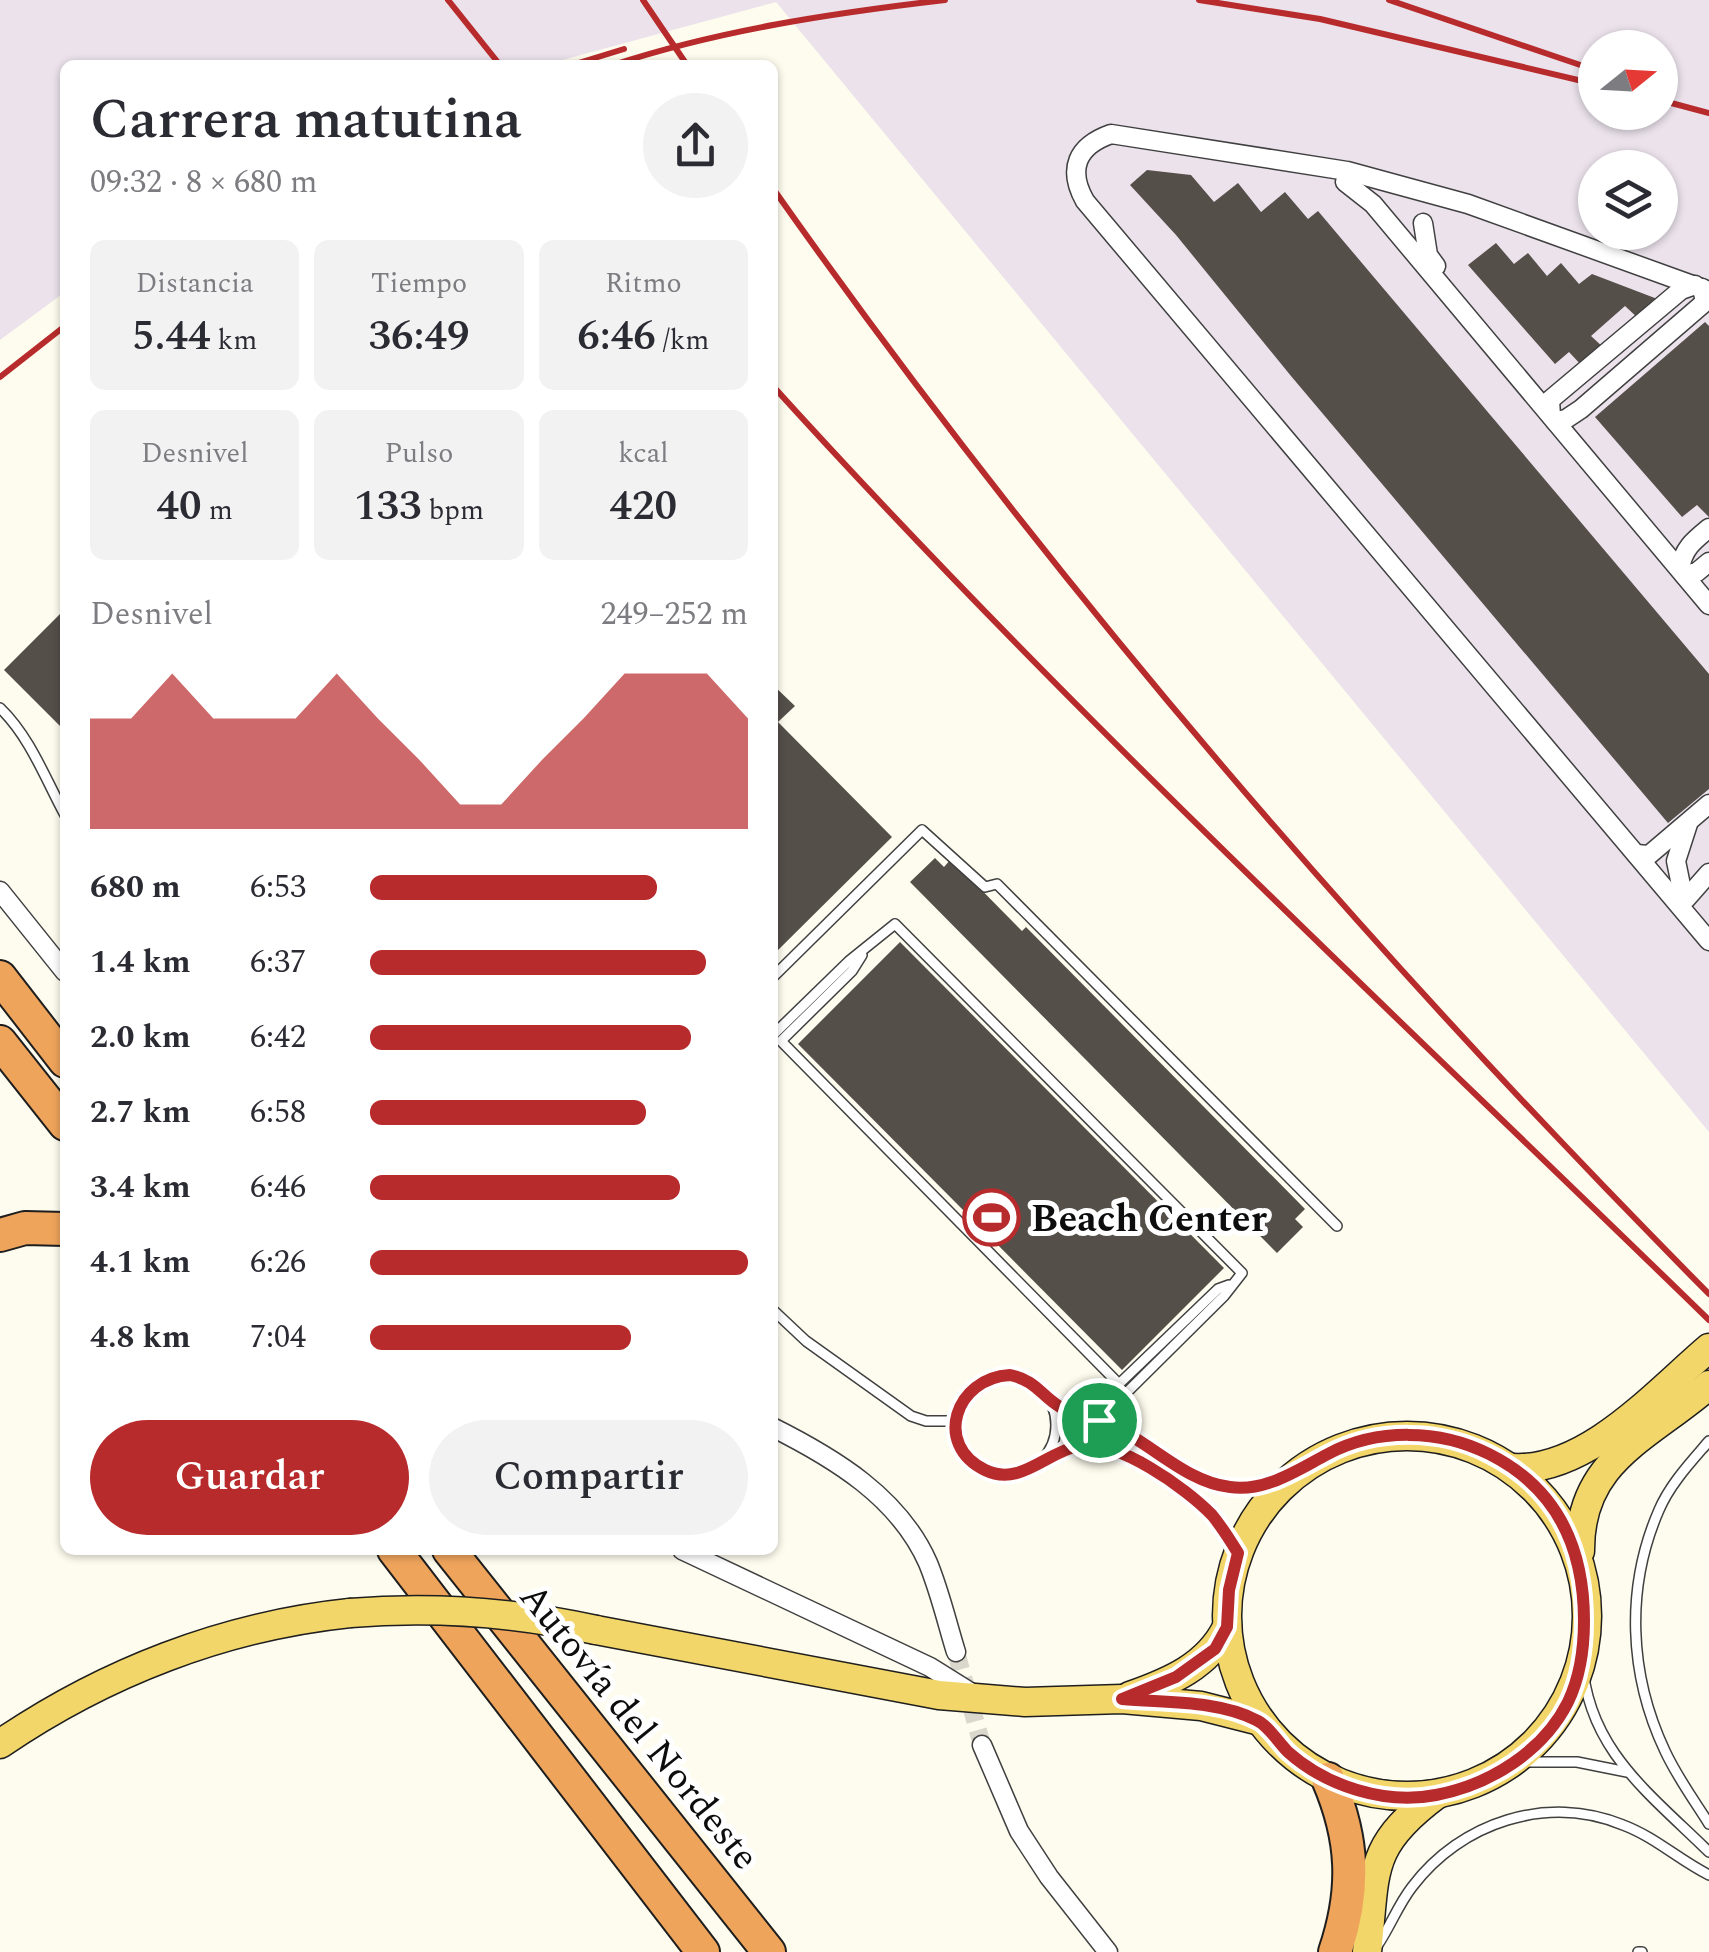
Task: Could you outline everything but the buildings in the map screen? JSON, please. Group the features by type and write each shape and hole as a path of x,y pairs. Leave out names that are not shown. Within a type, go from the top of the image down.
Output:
{"highway":[{"path":"0,977 60,1055"},
{"path":"0,1042 60,1118"},
{"path":"0,1235 24,1228 60,1229"},
{"path":"396,1555 703,1952"},
{"name":"Autovía del Nordeste","path":"453,1555 770,1952"},
{"path":"478,1555 790,1952"},
{"path":"1328,1779 1345,1824 1350,1866 1335,1952"}],"main road":[{"path":"1513,1468 1533,1468 1573,1458 1709,1348"},
{"path":"1580,1568 1582,1515 1596,1482 1625,1452 1709,1385"},
{"path":"1412,1435 1465,1444 1513,1468 1556,1512 1572,1538 1580,1568 1584,1602 1582,1659 1567,1704 1548,1732 1516,1762 1487,1777 1436,1795 1409,1798 1376,1794 1328,1779 1290,1754 1260,1721 1243,1692 1232,1660 1227,1627 1229,1590 1238,1553 1266,1503 1309,1464 1358,1442 1412,1435"},
{"path":"0,1744 76,1698 158,1660 256,1629 350,1613 458,1610 521,1616 880,1686 982,1700 1122,1699 1200,1706 1260,1721"},
{"path":"1122,1699 1192,1668 1215,1649 1227,1627"},
{"path":"1370,1952 1377,1868 1383,1848 1402,1822 1436,1795"}],"street":[{"path":"1700,294 1347,171 1111,134 1096,140 1082,153 1076,167 1076,184 1085,200 1709,926"},
{"path":"1700,294 1468,204 1404,192 1118,145 1102,149 1092,159 1086,183 1643,851 1709,941"},
{"path":"1345,182 1373,204 1693,570 1709,605"},
{"path":"1404,192 1390,198 1386,207 1391,226 1403,232 1412,231 1439,206"},
{"path":"1423,223 1428,256 1556,414"},
{"path":"1556,414 1700,294"},
{"path":"1556,414 1700,294"},
{"path":"1693,570 1709,528"},
{"path":"1643,851 1709,791"},
{"path":"1643,851 1709,804"},
{"path":"1684,897 1676,861 1680,840 1690,820"},
{"path":"1684,897 1709,873"},
{"path":"0,891 60,966"},
{"path":"778,1431 824,1454 859,1479 908,1528 927,1561 956,1652"},
{"path":"693,1555 930,1667 982,1700"},
{"path":"982,1745 1019,1831 1108,1952"}],"lane":[{"path":"0,708 16,723 60,805"},
{"path":"778,972 922,830 985,887 997,884 1338,1226"},
{"path":"778,1030 848,961 894,924 1242,1273 1224,1296 1099,1420"},
{"path":"865,951 852,971 780,1042 1119,1384 1218,1289 1232,1284"},
{"path":"778,1315 806,1341 911,1416 926,1421 956,1421"},
{"path":"1039,1463 1056,1434 1056,1416 1040,1387 1026,1378 995,1376 968,1392 956,1421 961,1446 980,1468 1010,1475 1083,1445 1106,1446 1195,1499 1220,1524 1238,1553"},
{"path":"1050,1400 1099,1420 1216,1485 1253,1487 1283,1478 1309,1464"},
{"path":"1709,1442 1671,1488 1659,1510 1643,1566 1634,1632 1641,1680 1656,1731 1680,1781 1709,1824"},
{"path":"1582,1659 1591,1712 1627,1772 1709,1852"},
{"path":"1516,1762 1576,1762 1627,1772"},
{"path":"1370,1952 1410,1890 1437,1859 1469,1835 1513,1818 1556,1812 1608,1819 1646,1836 1709,1874"}],"shaded area":[{"path":"0,0 1709,0 1709,1132 776,2 562,60 60,60 60,296 0,340"}],"tunnel":[{"path":"956,1652 982,1745"}],"railway":[{"path":"448,0 496,60"},
{"path":"643,0 684,60"},
{"path":"630,60 777,24 945,0"},
{"path":"1199,0 1320,19 1578,80"},
{"path":"1389,0 1578,64"},
{"path":"588,60 624,49"},
{"path":"1678,105 1709,113"},
{"path":"778,195 988,479 1217,760 1458,1032 1709,1294"},
{"path":"0,377 60,330"},
{"path":"778,391 1115,743 1709,1320"}],"place":[{"name":"Beach Center","path":"992,1218"}],"route":[{"path":"1010,1375 1026,1378 1062,1408 1099,1420 1129,1434 1198,1478 1234,1488 1269,1483 1333,1451 1384,1436 1438,1437 1490,1454 1536,1488 1572,1538 1580,1568 1584,1630 1582,1659 1567,1704 1530,1752 1502,1770 1460,1788 1409,1798 1376,1794 1328,1779 1290,1754 1260,1721 1200,1706 1122,1699 1176,1677 1215,1649 1227,1627 1229,1590 1238,1553 1220,1524 1195,1499 1106,1446 1068,1448 1026,1472 995,1474 968,1458 957,1434 956,1421 968,1392 980,1382 1010,1375"}]}
